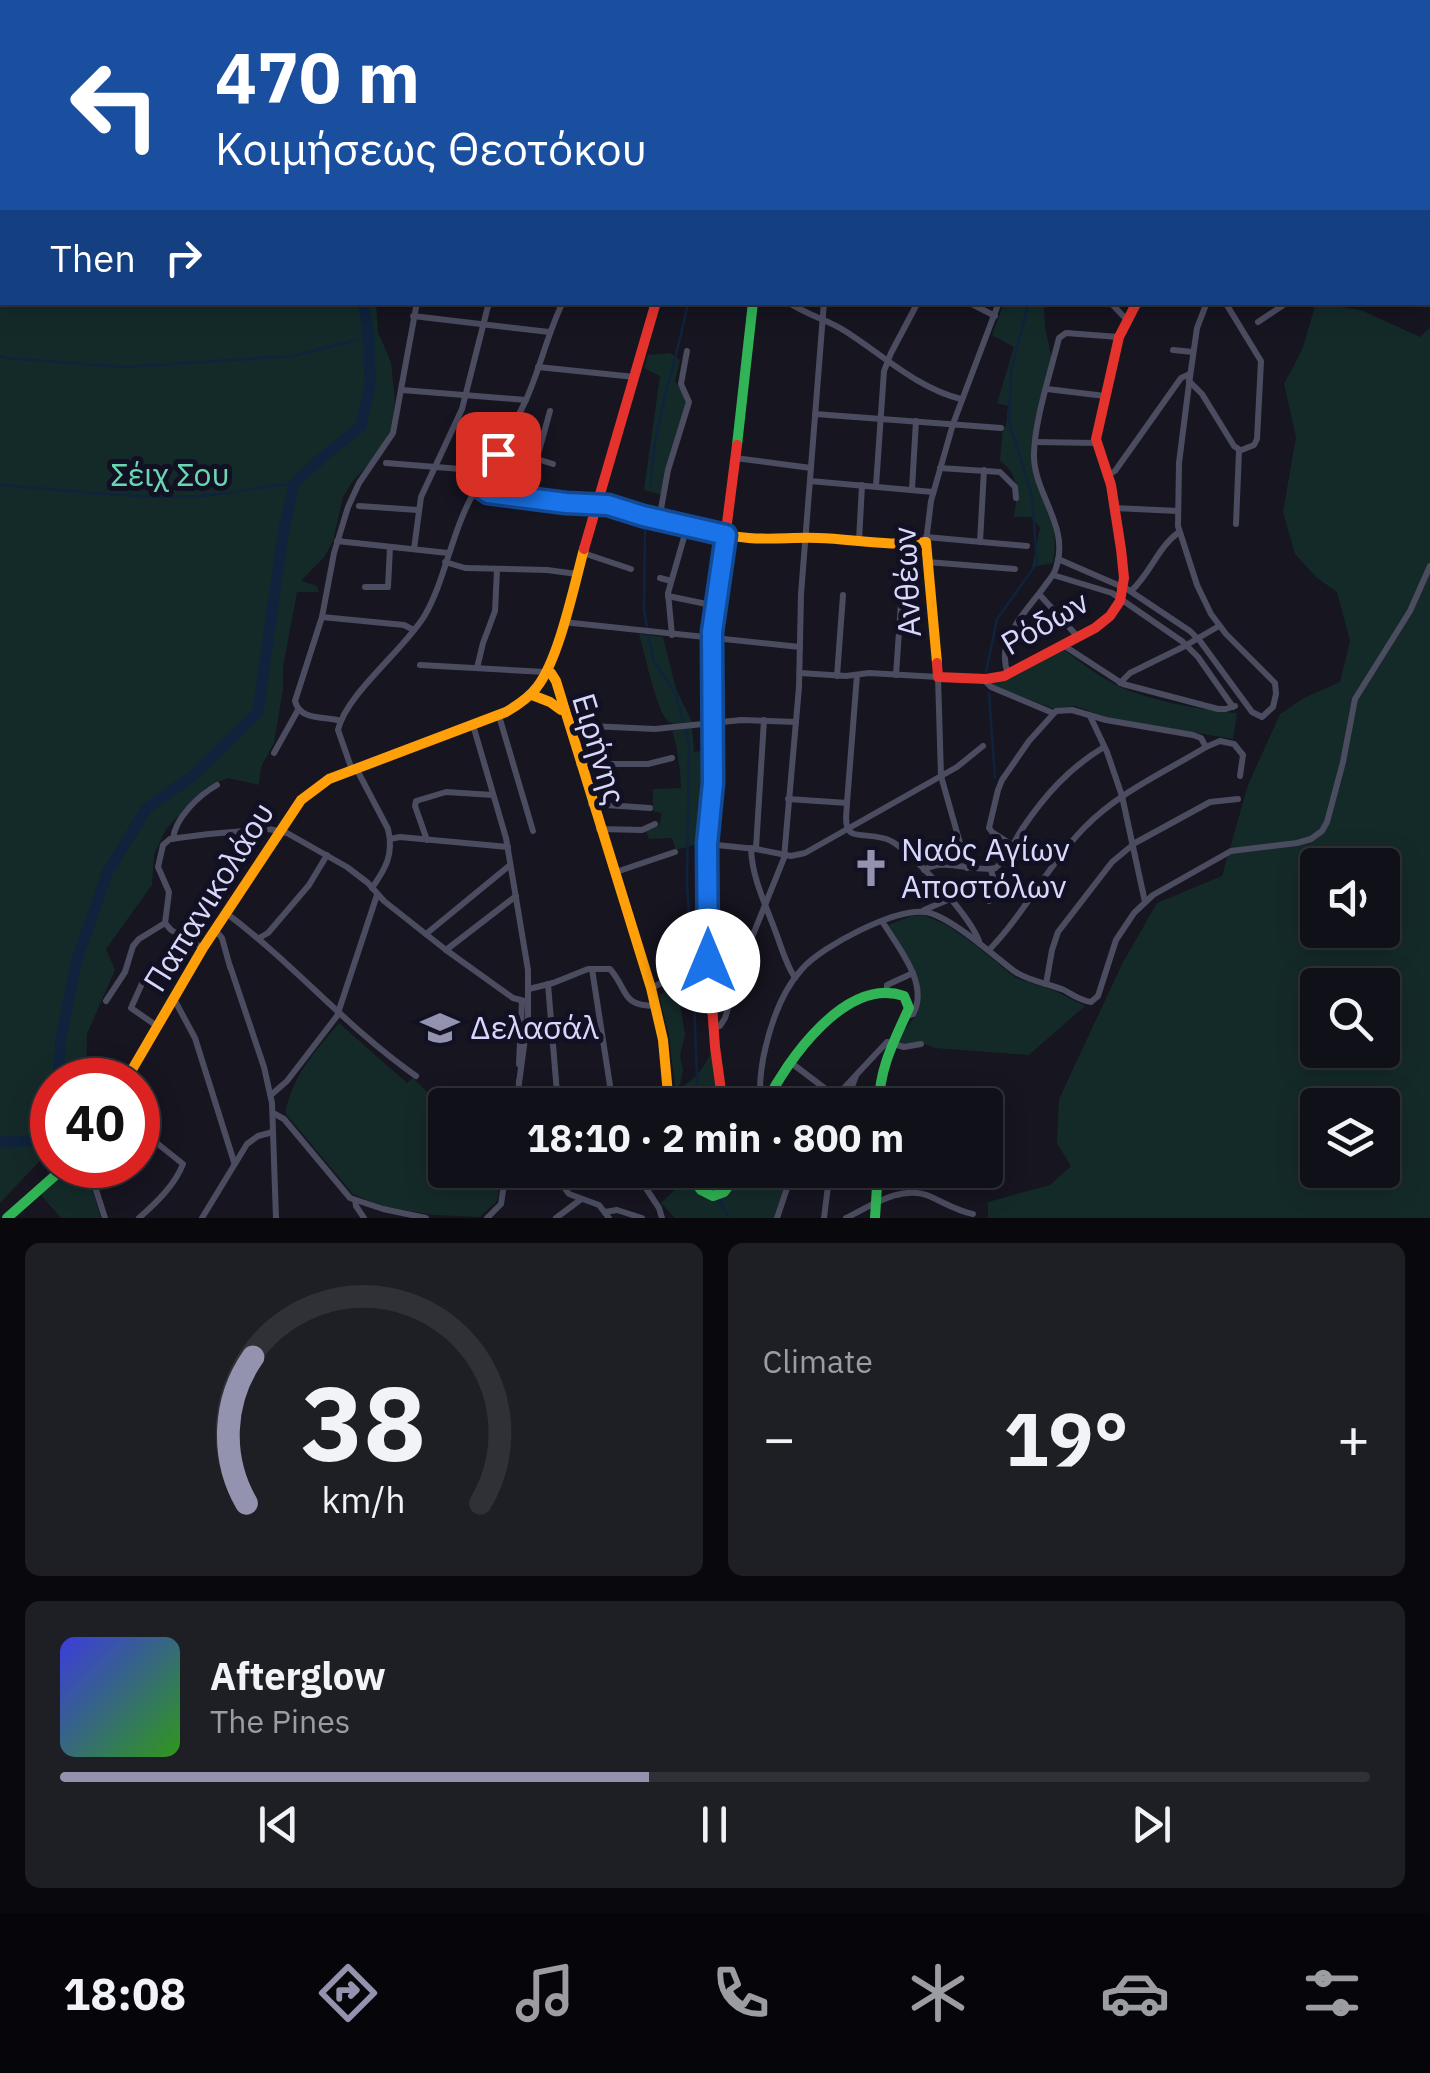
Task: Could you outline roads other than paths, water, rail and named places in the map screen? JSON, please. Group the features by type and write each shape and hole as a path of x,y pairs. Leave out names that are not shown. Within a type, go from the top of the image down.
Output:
{"street":[{"path":"274,752 298,710 296,698 355,490 393,433 416,305"},
{"path":"414,549 418,510 466,395 488,305"},
{"path":"271,1095 287,1081 339,1012 374,891 388,863 390,839 386,825 354,769 339,732 341,720 414,630 431,602 465,510 526,400 562,305"},
{"name":"Παπανικολάου","path":"139,1058 278,830 309,792 354,769 499,716 532,695 548,672 655,305"},
{"path":"721,1088 708,961 712,639 753,305"},
{"path":"792,305 841,328 936,391 961,399"},
{"path":"713,1029 724,1021 784,854 824,305"},
{"path":"876,486 883,378 916,305"},
{"path":"974,305 995,316"},
{"name":"Ανθέων","path":"967,868 942,776 926,540 933,492 953,424 998,305"},
{"path":"1113,305 1126,318"},
{"name":"Ρόδων","path":"800,674 983,679 1008,674 1104,622 1125,592 1108,475 1096,442 1119,337 1135,305"},
{"path":"1058,559 1125,592 1197,638 1242,701 1258,717 1270,712 1276,700 1275,683 1219,626 1200,593 1179,532 1180,463 1193,352 1207,305"},
{"path":"1227,305 1261,363 1258,438 1254,445 1240,450"},
{"path":"1258,322 1284,305"},
{"path":"413,316 549,332"},
{"path":"1008,674 1004,660 1008,637 1053,575 1058,559 1059,533 1034,458 1061,334 1119,337"},
{"path":"1173,350 1193,352"},
{"path":"659,520 668,470 689,401 681,385 687,351"},
{"path":"538,368 635,378"},
{"path":"1108,475 1121,464 1181,378 1190,378"},
{"path":"1190,378 1232,444 1240,450"},
{"path":"1047,388 1104,396"},
{"path":"402,390 526,400"},
{"path":"526,498 550,411"},
{"path":"816,414 1001,428"},
{"path":"912,489 916,421"},
{"path":"510,432 521,428 543,434"},
{"path":"1035,442 1096,442"},
{"path":"1236,524 1240,450"},
{"path":"735,458 811,468"},
{"path":"537,459 553,464"},
{"path":"386,463 474,470 484,476"},
{"path":"940,468 1000,472 1015,487 1016,498"},
{"path":"980,542 984,470"},
{"path":"810,481 933,492"},
{"path":"478,486 488,493 598,504 726,535 905,545 926,540 1028,546"},
{"path":"859,542 862,486"},
{"path":"359,506 418,510"},
{"path":"1114,508 1178,511"},
{"path":"672,635 668,596 687,527"},
{"path":"1125,592 1140,582 1179,532"},
{"path":"338,541 448,553"},
{"path":"896,675 905,545"},
{"path":"365,587 388,588 390,547"},
{"path":"583,554 630,569"},
{"path":"445,562 460,567 577,574"},
{"path":"927,562 1015,569"},
{"path":"922,912 940,918 1019,974 1094,1002 1116,940 1145,902 1159,891 1228,852 1311,839 1322,831 1343,762 1355,699 1406,617 1430,566"},
{"path":"477,668 494,614 497,570"},
{"path":"1053,575 1125,592 1187,645 1233,706"},
{"path":"660,578 671,581"},
{"path":"1039,594 1078,637"},
{"path":"837,676 842,595"},
{"path":"668,596 716,606"},
{"path":"322,616 400,624 414,630"},
{"path":"563,622 800,647"},
{"path":"1120,683 1130,673 1219,626"},
{"path":"1062,644 1120,683 1218,709 1242,701"},
{"path":"420,665 548,672"},
{"name":"Ειρήνης","path":"548,672 568,725"},
{"name":"Ειρήνης","path":"548,672 556,681 651,994"},
{"path":"857,675 846,819 849,830 890,840 905,851 950,899 980,944"},
{"path":"983,679 990,687 1053,713"},
{"path":"532,695 561,710"},
{"path":"1012,845 990,828 998,790 1014,762 1053,713 1064,709 1194,735 1206,746"},
{"path":"298,710 308,716 341,720"},
{"path":"1090,715 1122,796 1145,902"},
{"path":"499,716 533,830"},
{"path":"764,720 754,874 795,979"},
{"path":"568,725 655,729 713,722 796,722"},
{"path":"473,726 508,847 528,964 520,1088"},
{"path":"989,950 1078,835 1122,796 1220,741 1236,746 1242,755 1240,776"},
{"path":"707,844 806,854 942,776 983,746"},
{"path":"924,870 936,864 991,870 1001,864 1040,802 1081,761 1104,747"},
{"path":"580,764 646,764 672,758"},
{"path":"173,839 179,821 216,785"},
{"path":"427,840 414,803 442,792 494,795"},
{"path":"788,799 847,802"},
{"path":"1046,984 1060,929 1109,865 1132,845 1210,802 1238,799"},
{"path":"592,804 650,808"},
{"path":"600,829 642,830 655,824"},
{"name":"Ειρήνης","path":"600,829 651,994 663,1040 668,1088"},
{"path":"165,924 168,892 158,864 163,845 173,839 278,830 351,870 446,950 513,998 525,1002"},
{"path":"390,839 508,847"},
{"path":"616,872 676,852"},
{"path":"259,938 268,933 309,885 327,855"},
{"path":"426,934 511,864"},
{"path":"989,901 991,870"},
{"path":"446,950 516,896"},
{"path":"760,1088 765,1051 778,1012 804,966 882,920 922,912 950,899"},
{"path":"226,913 259,938 382,1052 416,1076"},
{"path":"882,920 913,973 917,1006 913,1014 906,1016"},
{"path":"165,924 203,948"},
{"path":"106,1002 125,972 138,939 165,924"},
{"path":"215,930 222,938 271,1095 276,1218"},
{"path":"529,988 592,968 611,969 632,1003 708,961"},
{"path":"592,968 611,1088"},
{"path":"886,990 887,985 913,973"},
{"path":"144,979 131,1008 158,1026"},
{"path":"548,984 557,1088"},
{"path":"775,1088 790,1062 834,1016 868,995 886,990 900,992 909,1007 892,1042 880,1088"},
{"path":"174,999 194,1038 234,1162"},
{"path":"843,1088 886,1043 904,1047 922,1044"},
{"path":"790,1062 824,1088"},
{"path":"851,1088 856,1075"},
{"path":"273,1113 284,1120 355,1200 400,1216 426,1218"},
{"path":"202,1218 252,1139 273,1132"},
{"path":"139,1218 169,1188 182,1168 182,1162 160,1145"},
{"path":"7,1218 41,1188"},
{"path":"95,1188 105,1218"},
{"path":"487,1218 501,1204 503,1188"},
{"path":"563,1188 580,1200 597,1204 607,1215 617,1210 642,1218"},
{"path":"646,1188 662,1218"},
{"path":"701,1188 715,1195 727,1188"},
{"path":"777,1218 787,1188"},
{"path":"824,1218 828,1188"},
{"path":"875,1218 877,1188"},
{"path":"846,1218 899,1194 919,1193 973,1214"},
{"path":"355,1200 364,1218"},
{"path":"556,1218 580,1200"}],"waterway":[{"path":"60,1058 76,963 107,873 147,808 193,776 258,712 283,534 294,484 361,426 370,385 364,305"},
{"path":"651,485 660,416 687,305"},
{"path":"986,672 997,619 1037,563 1032,496 1009,421 1011,371 1028,305"},
{"path":"0,356 125,367 293,356 369,337"},
{"path":"0,485 158,497 294,484"},
{"path":"645,521 644,611 653,660 675,693 689,743 687,884 692,964"},
{"path":"989,693 995,778"},
{"path":"693,972 697,1088"},
{"path":"0,1142 30,1141"},
{"path":"718,1197 729,1218"}],"place":[{"name":"Ναός Αγίων Αποστόλων","path":"871,868"},
{"name":"Δελασάλ","path":"440,1028"}],"park label":[{"name":"Σέιχ Σου","path":"170,475"}]}
